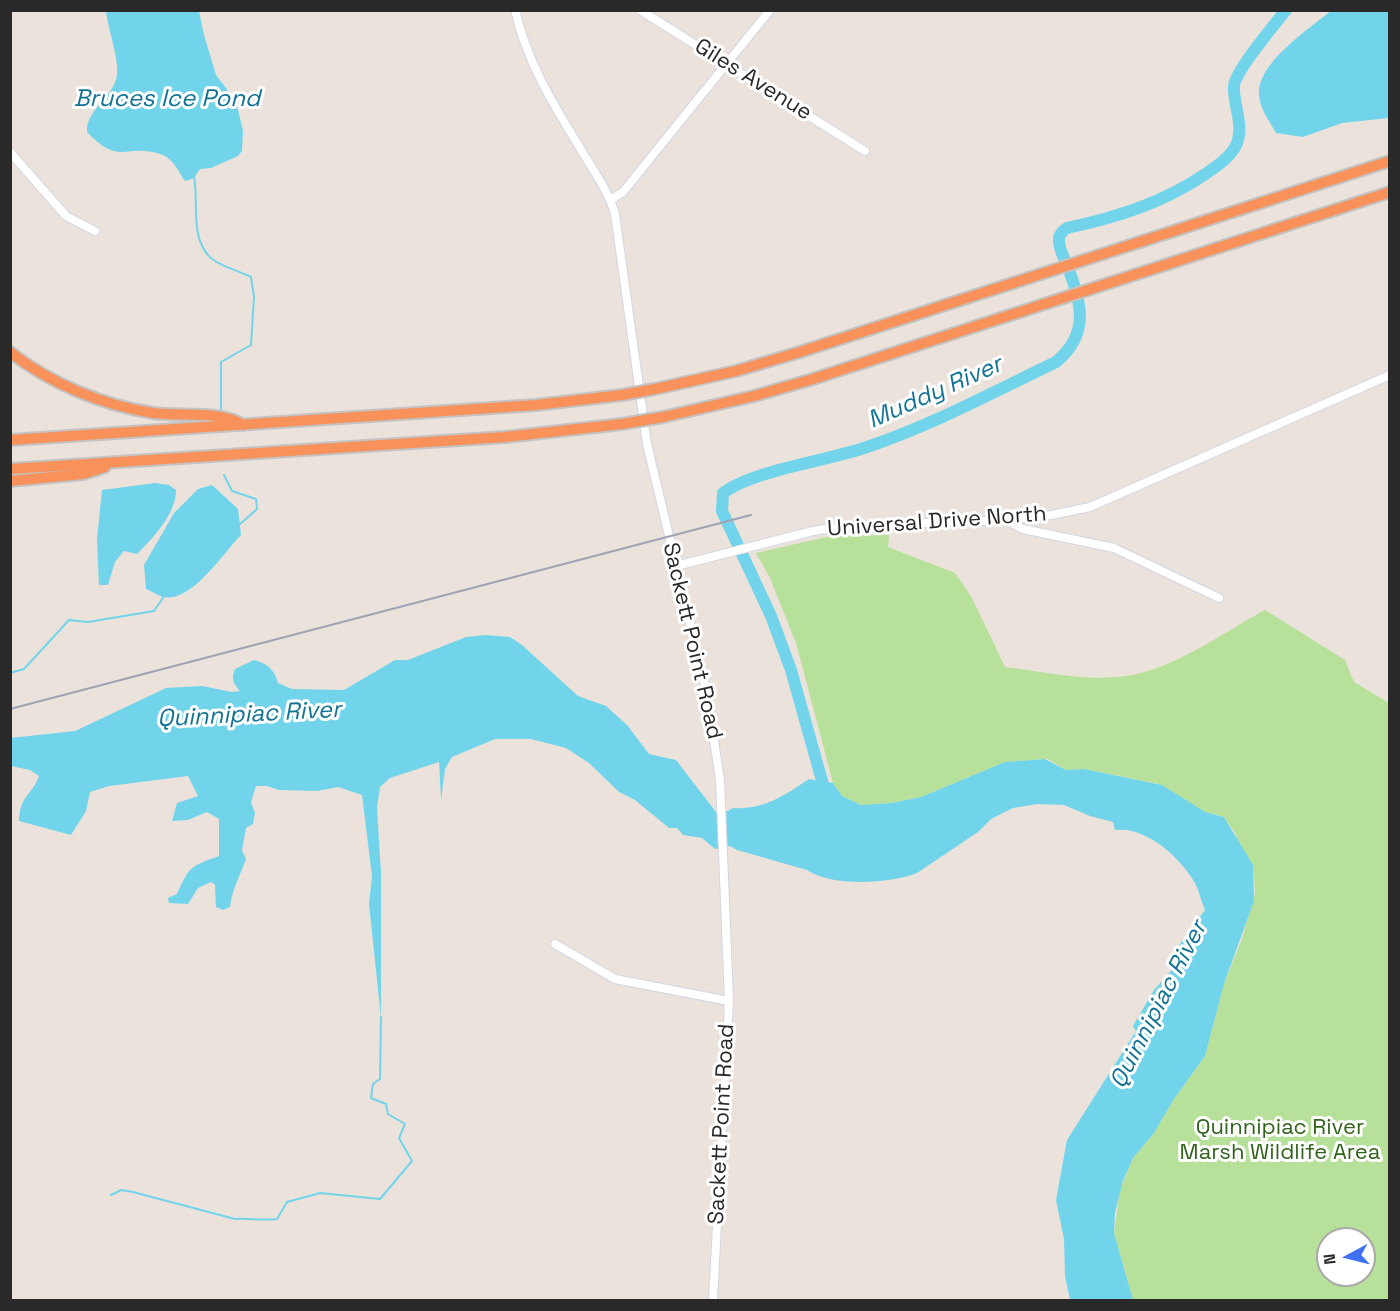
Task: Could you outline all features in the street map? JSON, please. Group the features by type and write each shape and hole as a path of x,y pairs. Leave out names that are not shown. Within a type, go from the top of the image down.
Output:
{"highway":[{"path":"10,440 536,405 655,389 777,359 1389,161"},
{"path":"10,469 495,437 622,424 663,417 783,388 1389,192"},
{"path":"10,352 58,382 113,404 163,414 225,416 243,425"},
{"path":"10,481 83,474 114,463"}],"street":[{"name":"Sackett Point Road","path":"514,10 527,52 539,78 610,200 620,234 647,444 713,727 724,846 729,1001 713,1300"},
{"name":"Giles Avenue","path":"640,10 865,151"},
{"path":"610,200 623,192 770,10"},
{"path":"10,152 66,216 95,231"},
{"name":"Universal Drive North","path":"676,566 813,531 845,526 1006,520 1051,515 1090,507 1389,375"},
{"path":"1006,520 1023,528 1114,548 1219,598"},
{"path":"555,944 615,979 729,1001"}],"green space":[{"name":"Quinnipiac River Marsh Wildlife Area","path":"889,535 888,547 955,573 971,596 1005,667 1060,675 1097,678 1133,675 1151,670 1209,643 1265,610 1345,660 1354,682 1389,703 1389,1300 1133,1300 1114,1233 1120,1190 1133,1158 1154,1133 1174,1099 1205,1056 1224,984 1242,939 1255,893 1253,865 1224,817 1205,812 1159,784 1084,769 1066,770 1048,759 1005,762 921,797 892,803 861,805 842,796 833,783 796,643 770,578 756,553 831,536"}],"water":[{"path":"1332,10 1389,11 1389,118 1342,123 1303,137 1276,133 1261,104 1259,94 1261,82 1267,70 1286,47"},
{"name":"Bruces Ice Pond","path":"106,11 199,11 216,75 236,101 243,131 242,151 238,156 211,168 200,169 194,178 185,181 175,165 160,154 148,151 123,152 108,149 87,132 91,116 111,90 117,75"},
{"path":"155,483 169,485 176,490 168,517 137,554 124,551 115,562 108,585 99,585 97,539 102,490"},
{"path":"212,485 238,509 241,535 206,575 185,592 174,597 163,597 146,589 144,565 174,513 198,489"},
{"name":"Quinnipiac River","path":"485,635 510,637 522,645 578,696 606,706 627,725 649,754 676,760 716,812 764,804 783,796 809,779 833,783 842,796 861,805 892,803 921,797 1005,762 1045,759 1066,770 1084,769 1162,785 1205,812 1224,817 1253,865 1254,901 1224,984 1205,1056 1174,1099 1154,1133 1133,1158 1123,1181 1115,1213 1114,1233 1133,1300 1070,1300 1065,1276 1064,1239 1056,1200 1067,1140 1136,1031 1133,1026 1154,990 1171,971 1180,944 1205,910 1195,883 1181,863 1150,838 1127,830 1115,830 1113,822 1090,816 1064,805 1037,804 1013,808 991,819 978,832 917,873 892,880 845,881 831,879 730,846 715,849 702,838 683,835 677,828 669,828 635,800 619,792 589,763 566,748 531,739 495,739 452,757 445,769 441,800 439,762 390,778 380,787 377,808 381,873 381,1018 369,904 372,876 362,795 338,787 317,791 279,790 267,786 256,786 251,802 255,813 253,824 246,828 242,850 246,859 234,888 230,907 223,910 216,907 215,885 211,882 198,888 188,904 169,903 168,898 177,894 192,868 219,856 219,819 207,812 188,820 172,821 177,803 198,796 188,776 109,786 90,792 86,811 71,835 19,821 24,800 39,776 30,770 11,766 10,738 75,731 166,688 202,686 232,692 240,691 233,681 235,669 254,660 270,668 278,683 292,689 344,690 395,660 408,660 466,637"}],"waterway":[{"name":"Muddy River","path":"826,795 791,670 771,616 722,511 723,493 753,478 851,452 915,429 1056,362 1074,340 1080,317 1076,292 1059,245 1061,234 1067,228 1122,214 1157,201 1190,184 1225,159 1236,145 1239,133 1234,93 1236,79 1256,48 1286,10"},
{"path":"194,177 197,228 202,247 216,262 251,277 254,297 251,345 221,362 221,409"},
{"path":"224,475 232,491 256,499 257,509 239,525"},
{"path":"10,673 24,669 69,620 88,622 154,611 165,595"},
{"path":"111,1195 121,1190 235,1219 266,1220 277,1219 287,1202 320,1193 380,1199 412,1161 399,1138 405,1124 388,1114 386,1104 371,1098 373,1084 380,1079 381,1017"}],"railway":[{"path":"10,709 751,515"}]}
